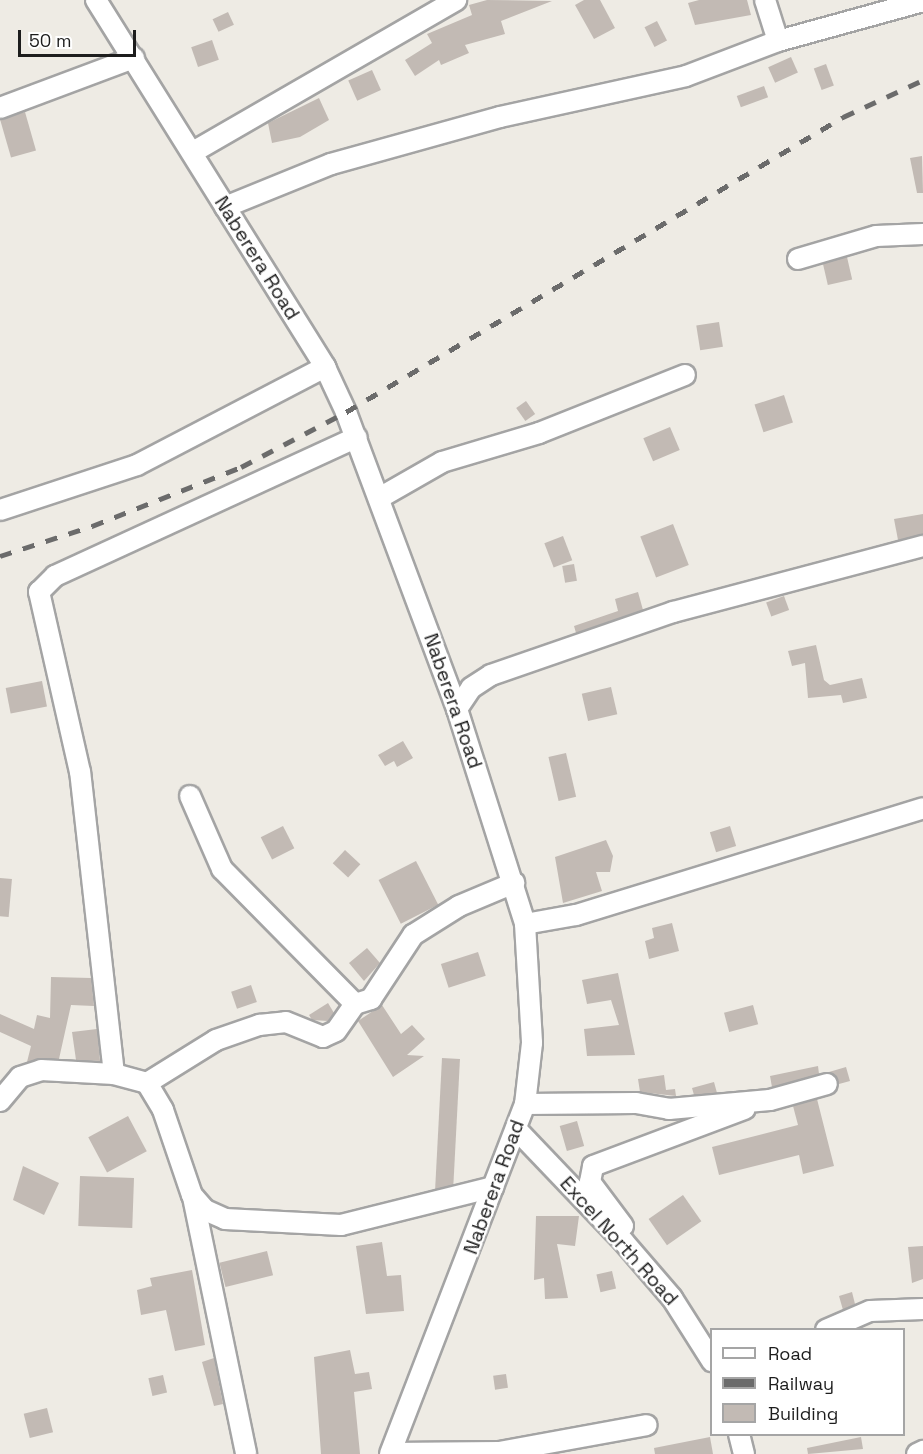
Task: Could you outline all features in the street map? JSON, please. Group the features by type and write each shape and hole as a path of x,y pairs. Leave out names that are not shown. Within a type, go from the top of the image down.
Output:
{"street":[{"name":"Naberera Road","path":"96,0 193,152 325,367 381,497 457,709 514,883 525,924 532,1043 525,1104 391,1454"},
{"path":"193,152 456,0"},
{"path":"765,0 778,41"},
{"path":"225,207 331,164 500,117 686,76 778,41 923,1"},
{"path":"0,108 134,58"},
{"path":"798,258 876,236 923,234"},
{"path":"0,510 137,465 325,367"},
{"path":"381,497 442,462 539,433 685,375"},
{"path":"114,1074 80,772 39,592 54,576 357,437"},
{"path":"457,709 471,688 491,675 673,612 923,546"},
{"path":"190,796 222,869 355,1004"},
{"path":"525,924 576,915 923,808"},
{"path":"147,1083 216,1040 260,1025 286,1022 323,1038 336,1031 355,1004 371,999 413,935 459,906 514,883"},
{"path":"0,1101 30,1072 114,1074 147,1083 163,1110 192,1195 246,1454"},
{"path":"623,1240 623,1225 590,1182 593,1166 770,1100 827,1084"},
{"path":"525,1104 636,1103 669,1109 770,1100"},
{"name":"Excel North Road","path":"516,1129 623,1240 672,1298 710,1359"},
{"path":"192,1195 205,1210 225,1219 332,1226 493,1187"},
{"path":"828,1328 870,1311 923,1309"},
{"path":"391,1454 499,1452 647,1425"},
{"path":"740,1436 744,1454"},
{"path":"917,1454 923,1451"}],"building":[{"path":"487,0 552,1 501,21 505,34 465,45 469,53 441,65 439,60 415,76 405,60 432,43 427,34 472,15 469,5"},
{"path":"584,0 600,0 615,28 594,39 575,5"},
{"path":"699,0 747,0 751,15 695,25 688,3"},
{"path":"228,12 234,25 219,32 213,19"},
{"path":"657,21 667,41 655,47 645,27"},
{"path":"212,40 219,60 198,67 191,47"},
{"path":"791,57 798,73 775,83 768,67"},
{"path":"826,64 834,86 822,90 814,68"},
{"path":"372,70 381,90 357,101 348,81"},
{"path":"764,86 768,97 741,107 737,96"},
{"path":"319,98 329,120 300,137 272,143 268,123"},
{"path":"25,112 36,150 11,158 0,119"},
{"path":"922,156 923,193 917,193 910,158"},
{"path":"847,257 852,279 828,285 823,263"},
{"path":"719,322 723,347 700,350 696,326"},
{"path":"784,395 793,423 763,432 755,405"},
{"path":"526,401 535,414 525,421 516,408"},
{"path":"670,427 680,450 653,461 643,438"},
{"path":"923,514 923,534 898,540 894,519"},
{"path":"673,524 689,565 656,578 640,537"},
{"path":"563,536 572,560 554,567 544,543"},
{"path":"574,564 577,581 565,583 562,566"},
{"path":"638,592 643,610 576,633 574,626 618,611 615,599"},
{"path":"784,596 789,610 771,617 766,602"},
{"path":"816,645 824,680 830,685 862,678 867,698 843,703 841,695 808,698 805,663 792,666 788,651"},
{"path":"42,681 47,707 11,714 6,688"},
{"path":"611,687 617,714 588,721 582,694"},
{"path":"403,741 413,758 397,767 394,761 385,766 378,755"},
{"path":"566,753 576,797 559,801 548,757"},
{"path":"283,826 294,848 272,860 261,837"},
{"path":"730,826 736,846 716,852 710,832"},
{"path":"606,840 613,856 610,872 596,872 602,891 563,903 555,857"},
{"path":"345,850 360,864 348,877 333,863"},
{"path":"416,861 438,905 401,924 379,880"},
{"path":"0,878 12,879 9,917 0,916"},
{"path":"672,923 679,951 649,959 645,941 654,938 652,928"},
{"path":"367,948 380,963 364,981 349,963"},
{"path":"478,952 486,976 449,988 441,964"},
{"path":"618,973 635,1055 587,1056 584,1029 619,1025 611,1000 587,1004 582,980"},
{"path":"51,977 91,978 94,1006 71,1005 59,1059 27,1062 31,1046 0,1032 0,1014 34,1029 37,1015 50,1018"},
{"path":"251,985 257,1002 237,1009 231,992"},
{"path":"328,1003 334,1013 328,1021 312,1020 309,1015"},
{"path":"382,1005 401,1034 412,1025 425,1039 407,1055 424,1056 393,1077 358,1021"},
{"path":"753,1005 758,1024 729,1032 724,1013"},
{"path":"97,1029 100,1061 76,1060 72,1032"},
{"path":"442,1058 460,1059 453,1192 435,1191"},
{"path":"818,1066 819,1074 772,1087 770,1076"},
{"path":"846,1067 850,1081 839,1084 829,1072"},
{"path":"664,1075 666,1090 675,1089 676,1096 640,1092 638,1079"},
{"path":"714,1082 717,1093 694,1095 692,1088"},
{"path":"817,1099 834,1166 803,1174 799,1155 719,1175 712,1147 798,1125 793,1106"},
{"path":"128,1116 147,1151 107,1172 88,1137"},
{"path":"577,1121 584,1146 567,1151 560,1126"},
{"path":"23,1166 59,1183 44,1215 13,1200"},
{"path":"80,1176 134,1178 132,1228 78,1226"},
{"path":"683,1195 701,1221 667,1245 649,1219"},
{"path":"536,1216 579,1216 575,1246 557,1244 568,1298 545,1299 544,1278 534,1280"},
{"path":"382,1242 387,1276 401,1275 404,1311 366,1314 356,1246"},
{"path":"923,1246 923,1279 912,1283 908,1247"},
{"path":"267,1251 273,1275 226,1287 219,1263"},
{"path":"192,1270 205,1345 175,1351 166,1310 141,1315 137,1290 152,1286 150,1278"},
{"path":"612,1271 616,1289 600,1292 596,1275"},
{"path":"852,1292 855,1304 843,1310 839,1296"},
{"path":"350,1350 355,1374 369,1372 372,1389 354,1392 360,1454 321,1454 314,1357"},
{"path":"214,1358 223,1404 214,1406 202,1362"},
{"path":"506,1374 508,1388 495,1390 493,1376"},
{"path":"163,1375 167,1393 152,1396 148,1378"},
{"path":"47,1408 53,1432 30,1438 24,1414"},
{"path":"710,1437 713,1454 655,1454 654,1448"},
{"path":"861,1437 863,1449 808,1454 807,1448"}],"railway":[{"path":"0,556 92,526 241,467 346,412 843,117 923,80"}]}
